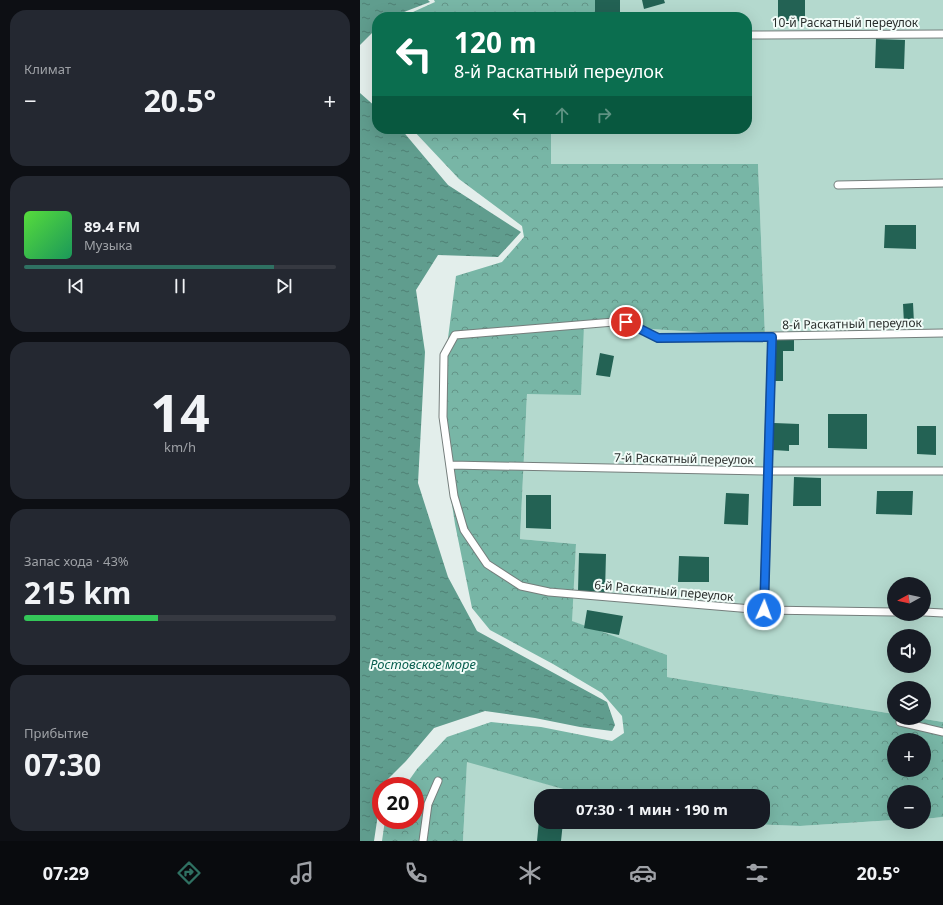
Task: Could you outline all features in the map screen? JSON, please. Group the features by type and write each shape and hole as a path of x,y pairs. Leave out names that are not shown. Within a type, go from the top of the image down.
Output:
{"lane":[{"name":"10-й Раскатный переулок","path":"752,35 943,34"},
{"path":"838,185 943,183"},
{"name":"8-й Раскатный переулок","path":"450,465 443,417 443,377 444,354 455,335 626,322 658,338 943,333"},
{"path":"764,610 772,337"},
{"name":"7-й Раскатный переулок","path":"450,465 768,471 943,472"},
{"name":"6-й Раскатный переулок","path":"450,465 454,496 464,530 487,564 521,586 549,592 764,610 887,612"},
{"path":"931,612 943,613"},
{"path":"913,725 943,732"},
{"path":"423,841 428,804 438,781"}],"shaded area":[{"path":"595,0 943,0 943,722 931,720 931,681 887,681 887,713 667,677 666,655 571,621 576,544 520,539 527,394 584,325 765,336 758,164 551,164 551,134 752,134 752,12 595,12"},
{"path":"467,761 564,789 534,789 534,829 770,829 770,825 800,826 887,820 887,829 931,829 931,818 943,817 943,841 463,841"}],"green space":[{"path":"434,0 595,0 595,12 413,12 435,2"},
{"path":"417,134 551,134 551,164 758,164 765,336 584,325 581,395 527,394 520,539 576,544 572,621 667,655 667,677 887,713 887,725 931,725 931,720 943,722 943,817 931,818 931,785 887,785 887,820 800,826 770,825 770,789 563,789 467,762 463,841 382,841 384,829 424,829 424,777 411,777 447,737 491,722 541,727 612,741 624,733 622,716 602,693 553,664 490,630 472,608 455,524 443,446 443,377 456,276 502,262 524,237 522,226 459,179"}],"water":[{"path":"360,0 428,0 430,2 404,12 372,12 372,33 360,45"},
{"name":"Ростовское море","path":"360,93 372,104 372,134 405,134 448,185 521,232 498,257 438,255 416,290 425,352 418,483 448,577 477,631 607,702 615,725 612,731 485,711 434,728 406,761 390,777 372,777 372,829 376,829 374,841 360,841"}],"building":[{"path":"595,0 620,0 620,12 595,12"},
{"path":"642,0 664,0 665,3 644,9"},
{"path":"778,0 805,0 805,21 778,22"},
{"path":"876,39 905,40 904,69 875,68"},
{"path":"885,225 916,225 916,249 884,248"},
{"path":"913,303 914,323 904,324 903,304"},
{"path":"774,340 794,340 794,351 783,351 783,381 774,381"},
{"path":"600,353 614,356 610,377 596,375"},
{"path":"828,414 867,414 867,449 828,448"},
{"path":"774,423 799,424 799,445 789,445 789,451 773,450"},
{"path":"917,426 936,426 936,455 917,454"},
{"path":"794,477 821,478 821,506 793,506"},
{"path":"877,491 913,491 912,515 876,514"},
{"path":"726,493 749,494 748,525 724,524"},
{"path":"526,495 551,495 551,529 526,528"},
{"path":"579,553 606,554 605,592 578,591"},
{"path":"679,556 709,557 709,582 678,582"},
{"path":"587,610 623,616 619,635 584,628"},
{"path":"538,829 562,829 561,841 537,841"}],"route":[{"path":"626,322 658,338 772,337 764,610"}]}
